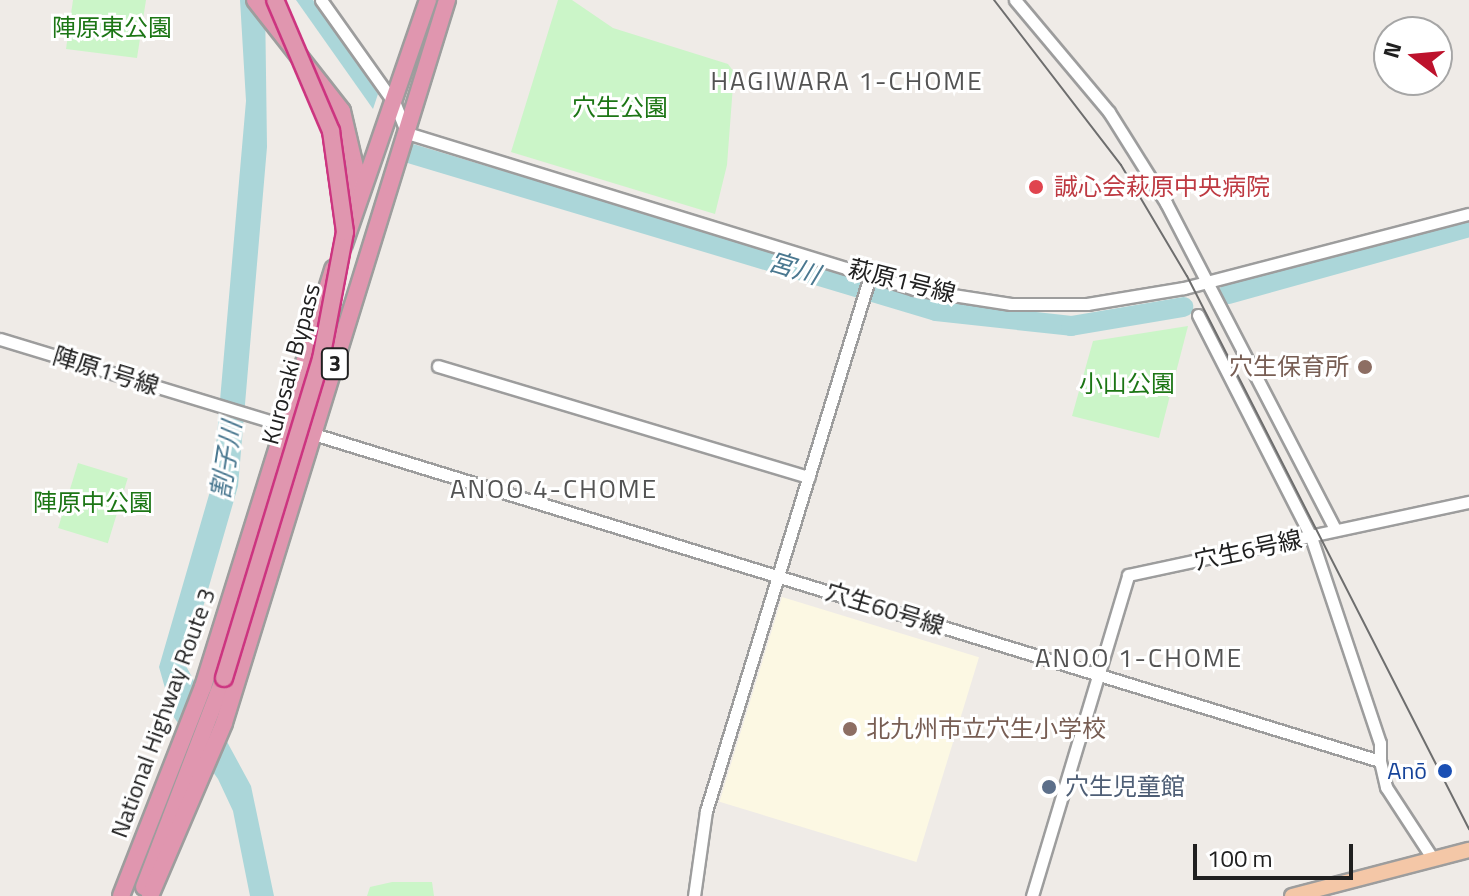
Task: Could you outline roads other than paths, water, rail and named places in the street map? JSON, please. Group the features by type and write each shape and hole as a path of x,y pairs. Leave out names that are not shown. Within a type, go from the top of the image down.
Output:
{"highway":[{"name":"3","path":"255,0 342,111 353,149 336,262"},
{"name":"Kurosaki Bypass","path":"216,685 321,359 345,232 331,131 275,0"},
{"name":"National Highway Route 3","path":"121,896 184,734 216,685 282,425 336,262 395,104 428,0"},
{"name":"3","path":"142,896 200,763 222,728 447,0"},
{"name":"3","path":"311,68 343,91"},
{"name":"3","path":"150,896 200,763 216,685"}],"main road":[{"path":"1292,896 1469,850"}],"street":[{"path":"321,0 395,104 407,133"},
{"path":"1015,0 1109,112 1208,281 1335,529"},
{"name":"萩原1号線","path":"407,133 869,278 1011,304 1087,304 1208,281 1469,214"},
{"path":"694,896 706,811 869,278"},
{"path":"1198,315 1311,537 1380,743 1380,761 1386,787 1433,859"},
{"name":"陣原1号線","path":"0,339 249,414"},
{"path":"438,366 809,477"},
{"name":"穴生60号線","path":"249,414 1380,761"},
{"name":"穴生6号線","path":"1100,675 1128,575 1469,502"},
{"path":"1032,896 1100,675"}],"water":[{"name":"割子川","path":"240,0 265,0 267,147 238,486 186,666 251,786 274,896 250,896 233,811 218,779 173,716 159,667 213,481 246,101"},
{"path":"296,0 313,0 378,94 373,109"}],"waterway":[{"name":"宮川","path":"412,154 936,311 1071,326 1183,307"},
{"name":"宮川","path":"1228,294 1469,227"}],"tram line":[{"path":"994,0 1121,165 1187,276 1469,829"}],"place":[{"name":"誠心会萩原中央病院","path":"1036,187"},
{"name":"穴生保育所","path":"1365,367"},
{"name":"北九州市立穴生小学校","path":"850,729"},
{"name":"Anō","path":"1445,771"},
{"name":"穴生児童館","path":"1049,787"}],"district":[{"name":"HAGIWARA 1-CHOME","path":"847,81"},
{"name":"ANOO 4-CHOME","path":"554,489"},
{"name":"ANOO 1-CHOME","path":"1139,658"}],"park label":[{"name":"陣原東公園","path":"112,28"},
{"name":"穴生公園","path":"620,108"},
{"name":"小山公園","path":"1127,384"},
{"name":"陣原中公園","path":"93,503"}]}
